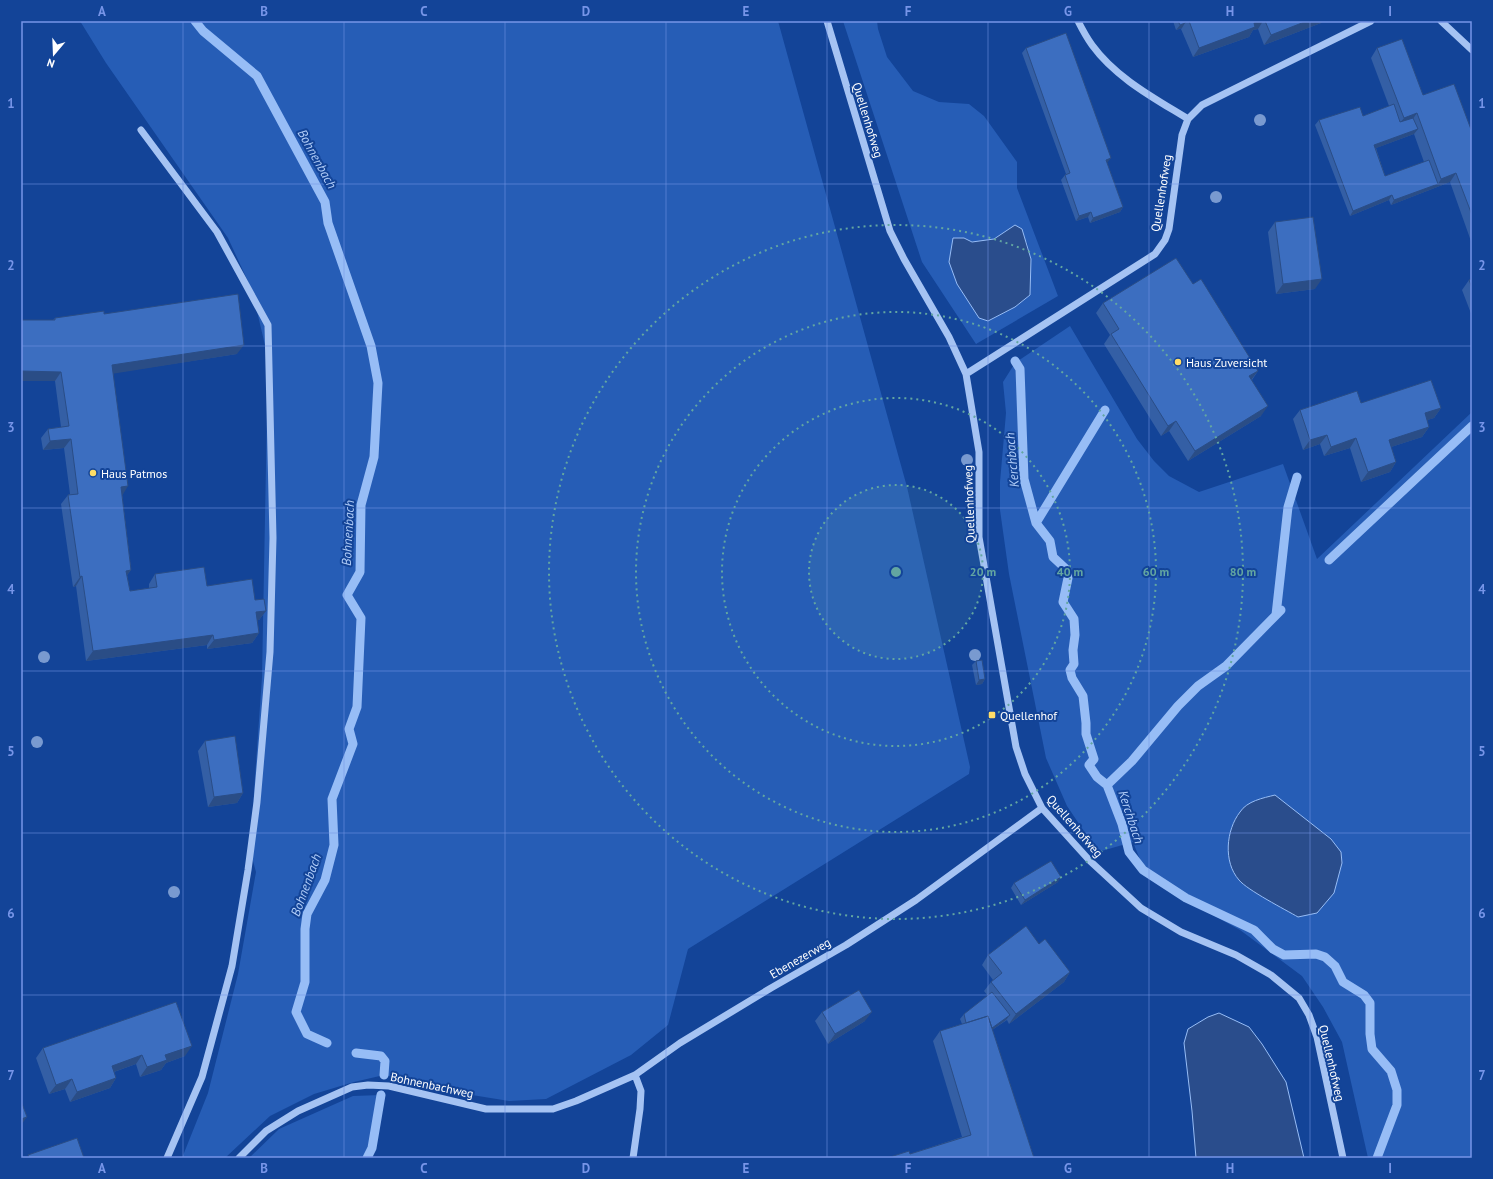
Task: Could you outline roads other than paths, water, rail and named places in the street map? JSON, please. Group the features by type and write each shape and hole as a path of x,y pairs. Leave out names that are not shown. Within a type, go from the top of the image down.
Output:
{"street":[{"name":"Quellenhofweg","path":"827,21 890,231 904,259 949,337 966,374 979,452 979,537 1016,747 1025,774 1042,808 1090,861 1141,908 1181,932 1236,955 1271,975 1299,998 1309,1015 1317,1037 1342,1158"},
{"path":"1078,21 1092,45 1114,69 1134,85 1188,119"},
{"name":"Quellenhofweg","path":"966,374 1155,254 1161,247 1168,229 1182,135 1188,119 1202,105 1371,21"},
{"path":"1442,21 1472,50"},
{"path":"141,130 217,232 268,326 273,538 270,652 256,810 248,870 232,966 202,1077 167,1158"},
{"name":"Ebenezerweg","path":"635,1075 680,1043 846,945 916,900 1042,808"},
{"path":"633,1158 641,1091 635,1075"},
{"name":"Bohnenbachweg","path":"239,1158 266,1131 298,1110 352,1088 368,1085 389,1086 486,1109 553,1109 635,1075"}],"waterway":[{"name":"Bohnenbach","path":"195,21 203,31 257,76 325,202 328,223 371,346 378,383 374,457 361,505 360,572 347,595 361,618 357,707 349,729 353,744 332,799 334,845 325,880 307,914 305,929 305,982 296,1012 307,1034 327,1043"},
{"name":"Kerchbach","path":"1015,361 1020,369 1024,479 1036,523 1050,541 1053,557 1067,570 1068,578 1063,602 1074,619 1075,635 1073,650 1074,664 1070,670 1072,678 1083,696 1086,734 1094,759 1089,765 1097,777 1107,785 1122,824 1129,852 1143,870 1186,898 1254,930 1273,949 1284,955 1316,954 1325,957 1335,966 1343,982 1364,995 1370,1003 1370,1034 1372,1049 1391,1071 1397,1090 1397,1105 1377,1158"},
{"path":"1036,523 1105,410"},
{"path":"1329,560 1472,426"},
{"path":"1276,615 1288,507 1297,477"},
{"path":"1107,785 1132,761 1178,706 1198,686 1226,666 1281,610"},
{"name":"Bohnenbach","path":"356,1053 381,1056 385,1061 384,1075"},
{"name":"Bohnenbach","path":"367,1158 372,1148 381,1095"}],"place":[{"name":"Haus Zuversicht","path":"1178,362"},
{"name":"Haus Patmos","path":"93,473"},
{"name":"Quellenhof","path":"992,715"}]}
